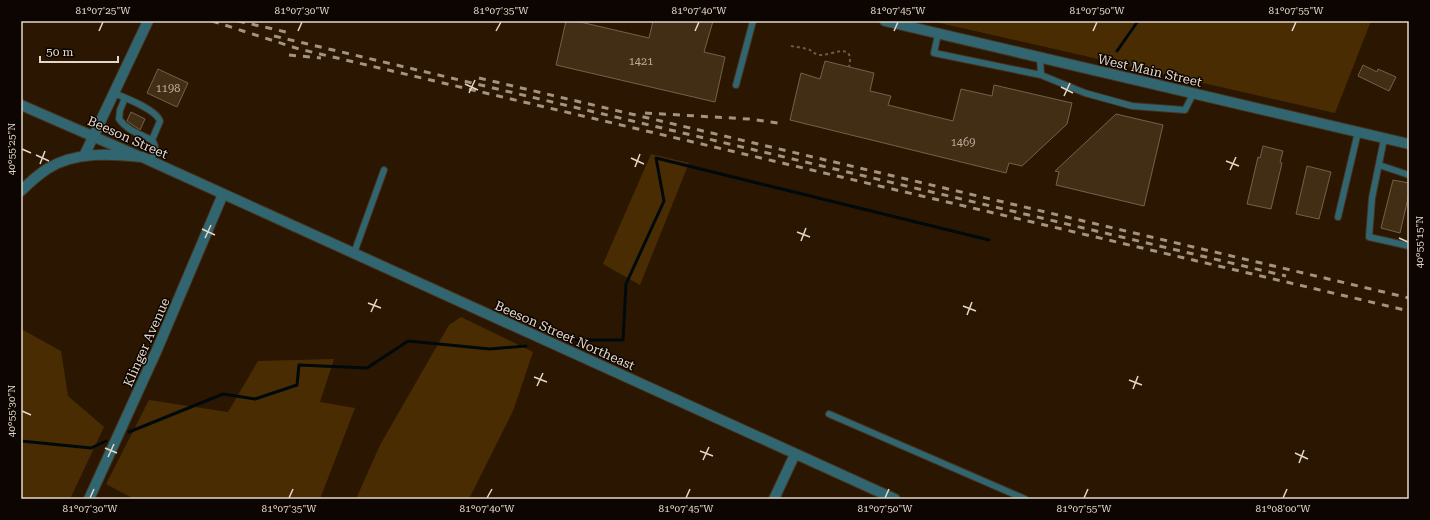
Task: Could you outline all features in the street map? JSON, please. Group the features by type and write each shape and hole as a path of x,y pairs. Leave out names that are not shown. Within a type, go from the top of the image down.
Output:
{"street":[{"path":"84,156 148,21"},
{"name":"West Main Street","path":"885,21 1409,144"},
{"name":"Beeson Street","path":"21,104 223,194"},
{"path":"21,191 48,168 62,162 84,156 110,154 146,159"},
{"name":"Beeson Street Northeast","path":"223,194 895,499"},
{"name":"Klinger Avenue","path":"89,499 156,352 223,194"},
{"path":"774,499 795,454"}],"lane":[{"path":"736,85 753,21"},
{"path":"938,34 934,53 1041,75 1085,93 1132,106 1185,110 1193,94"},
{"path":"1040,58 1041,75"},
{"path":"114,93 152,111 159,117 160,121 152,140"},
{"path":"125,98 120,110 119,119 123,124 135,132 152,140 155,145 156,149 146,159"},
{"path":"1338,217 1358,132"},
{"path":"1384,139 1372,198 1369,237 1409,246"},
{"path":"1379,165 1409,175"},
{"path":"354,253 384,170"},
{"path":"829,414 1024,499"}],"path":[{"path":"791,46 808,50 818,55 838,50 844,51 848,54 850,59 849,67"}],"shaded area":[{"path":"931,21 1371,21 1335,113"},
{"path":"651,154 689,163 640,285 603,264"},
{"path":"461,317 533,352 513,411 469,499 356,499 380,445 449,325"},
{"path":"23,330 61,351 68,396 104,427 70,499 21,499 21,331"},
{"path":"334,359 320,402 355,408 320,499 134,499 106,484 149,400 228,412 258,361"}],"building":[{"path":"566,21 576,21 649,38 653,21 713,21 704,52 725,57 715,102 556,65"},
{"path":"825,61 874,73 870,91 891,96 888,105 953,121 961,89 992,96 994,85 1072,103 1067,124 1022,166 1009,163 1006,173 790,120 801,73 820,79"},
{"path":"1363,65 1377,72 1378,69 1396,77 1389,91 1358,76"},
{"path":"158,69 188,83 177,107 147,93"},
{"path":"131,112 145,119 140,130 127,121"},
{"path":"1116,114 1163,125 1144,206 1056,185 1059,172 1055,171"},
{"path":"1263,146 1283,151 1280,162 1282,163 1271,209 1247,204 1258,157 1260,158"},
{"path":"1307,166 1331,172 1319,219 1296,214"},
{"path":"1393,180 1409,183 1409,194 1400,233 1381,228"}],"waterway":[{"path":"1117,51 1138,21"},
{"path":"576,340 623,340 626,284 664,201 656,158 989,240"},
{"path":"129,432 223,394 255,399 297,385 299,365 367,368 408,341 490,349 526,346"},
{"path":"21,441 91,448 106,441"}],"railway":[{"path":"212,21 299,49 1409,311"},
{"path":"238,21 286,32"},
{"path":"274,36 1286,276"},
{"path":"289,55 321,58"},
{"path":"479,78 1409,298"},
{"path":"645,113 749,119 784,124"}]}
